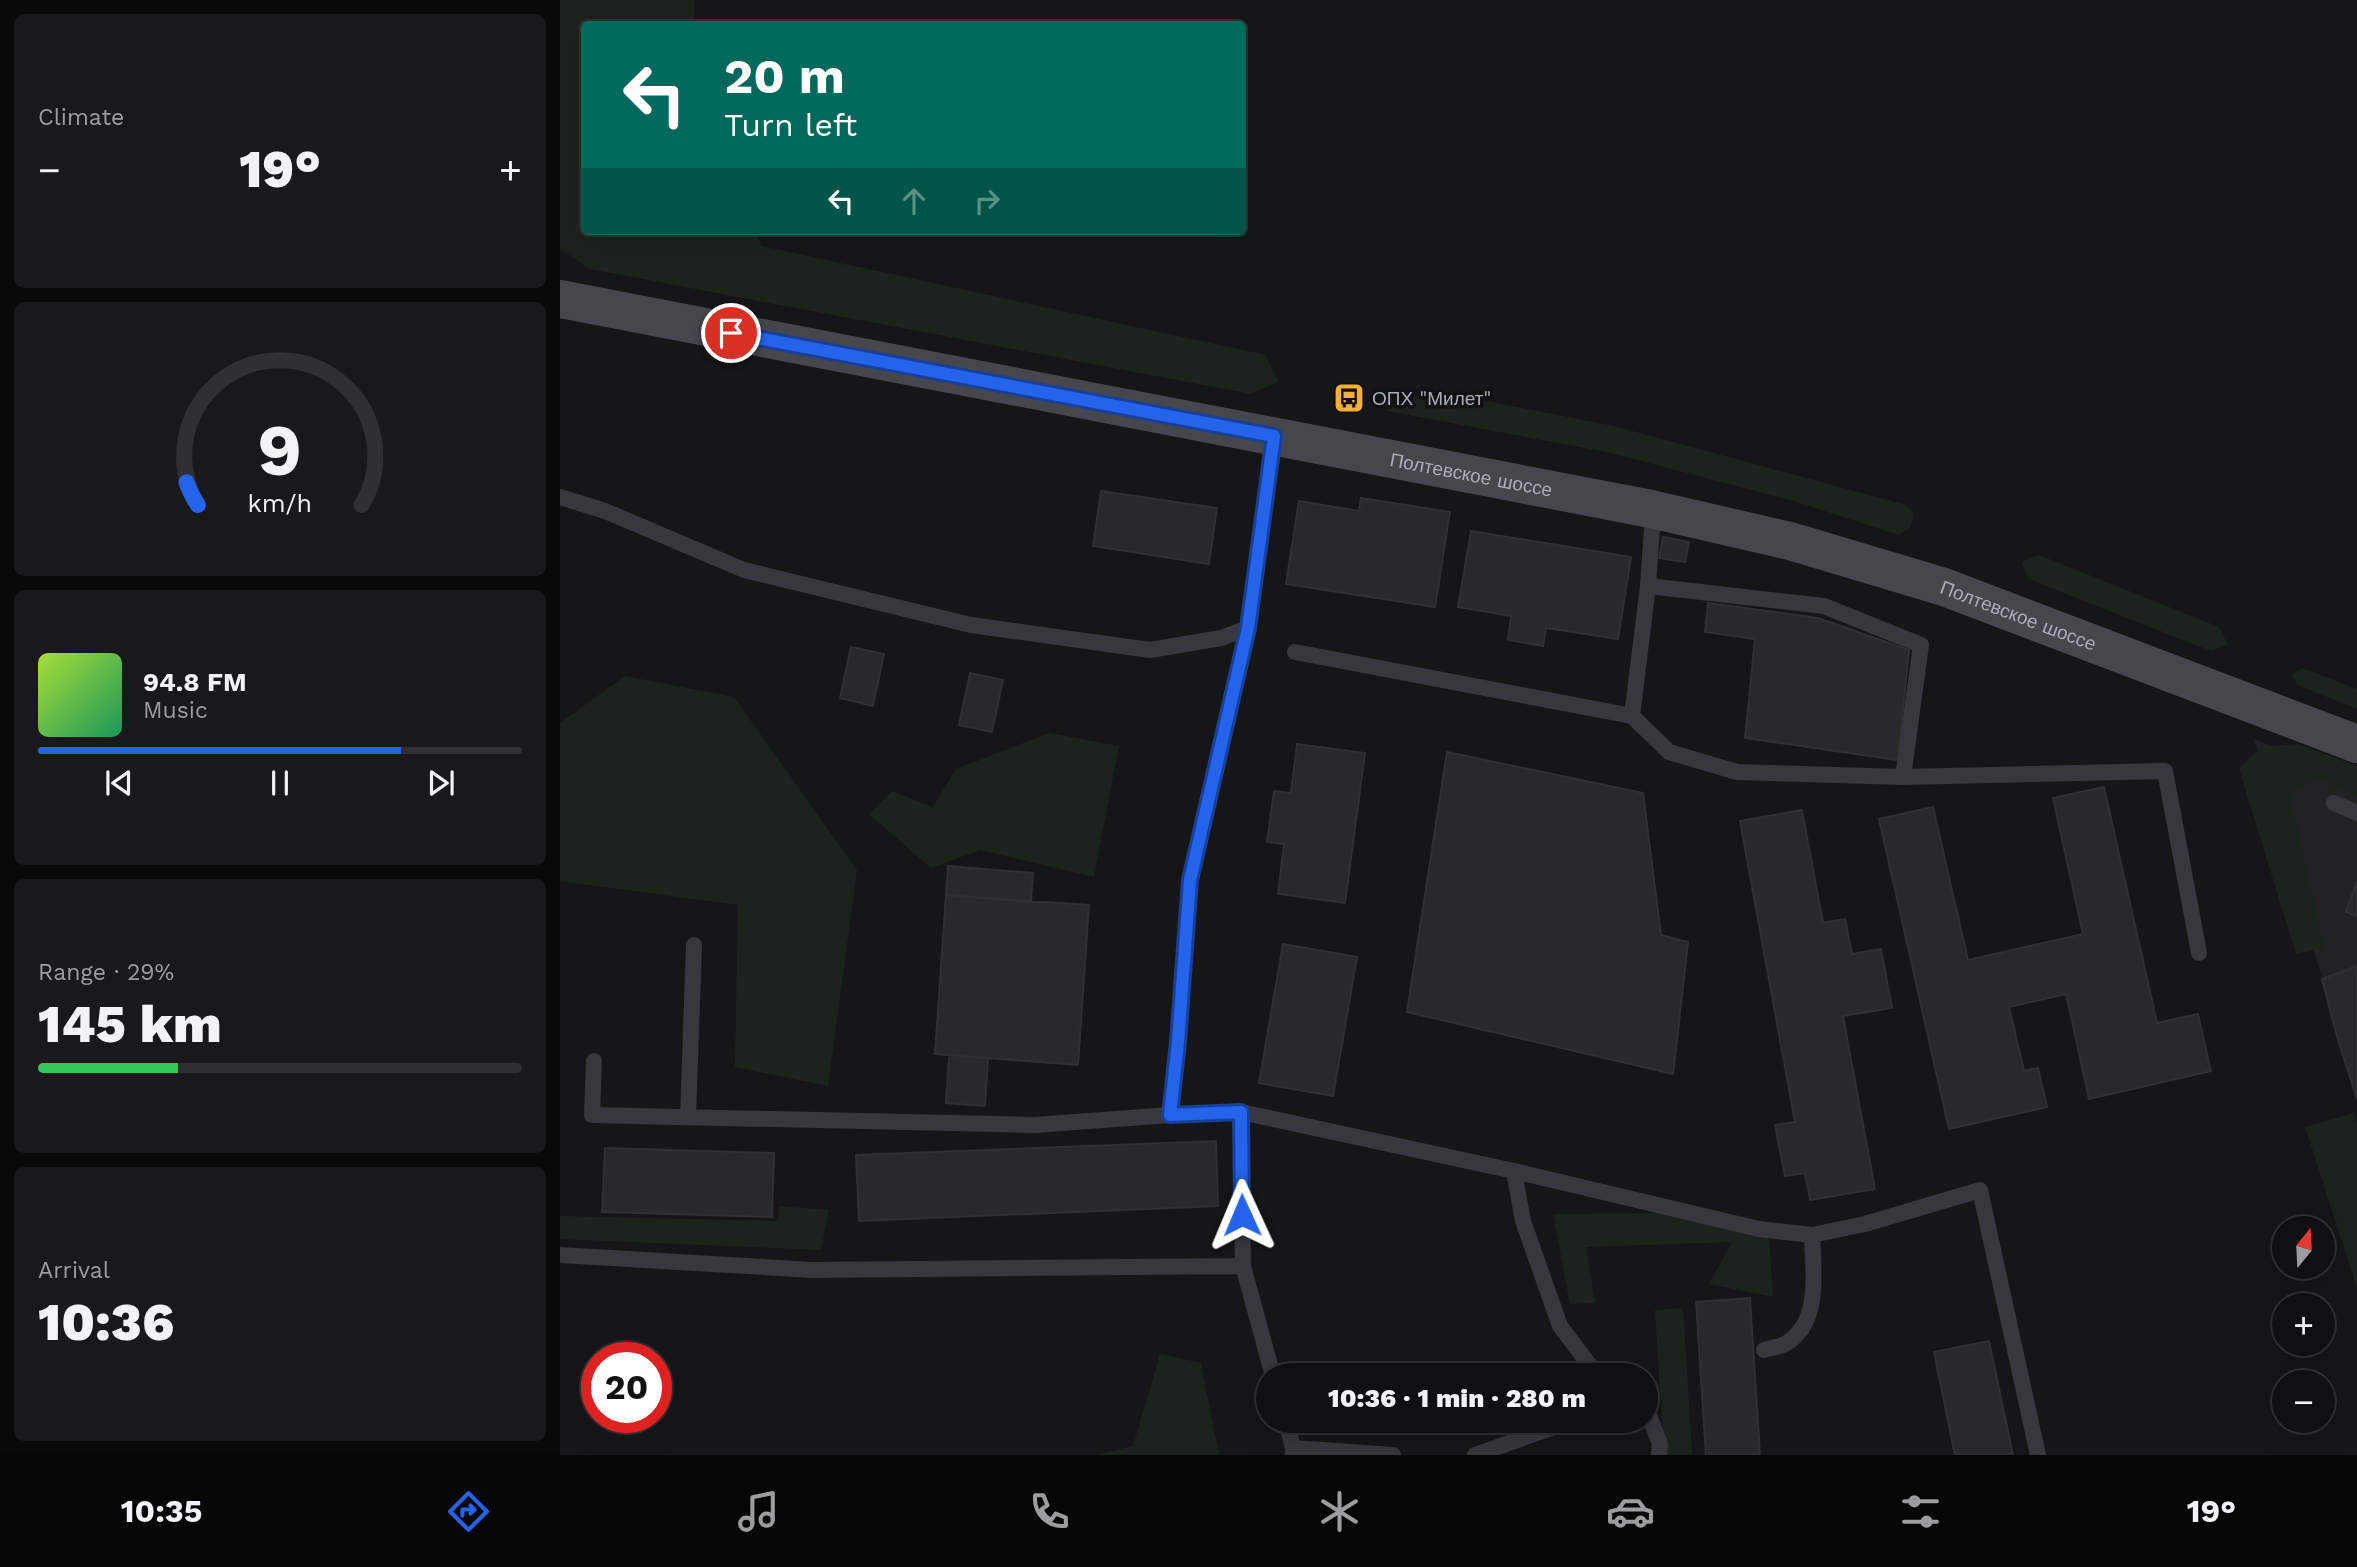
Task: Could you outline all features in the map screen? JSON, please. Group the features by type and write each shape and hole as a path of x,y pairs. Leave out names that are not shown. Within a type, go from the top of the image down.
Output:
{"street":[{"name":"Полтевское шоссе","path":"560,299 1651,509 1790,541 1944,587 2357,744"}],"lane":[{"path":"1170,1115 1190,880 1248,628 1274,436"},
{"path":"560,497 606,511 744,570 971,625 1150,650 1221,638 1248,628"},
{"path":"1632,716 1648,586 1651,509"},
{"path":"1648,586 1824,606 1920,645 1903,777"},
{"path":"1295,652 1632,716 1669,752 1737,772 1903,777 2165,771 2199,953"},
{"path":"2334,803 2357,813"},
{"path":"688,1117 694,945"},
{"path":"594,1061 592,1115 1035,1125 1241,1112 1514,1171 1759,1229 1812,1235 1865,1223 1980,1190 2039,1455"},
{"path":"1241,1112 1243,1266 1269,1363"},
{"path":"1514,1171 1523,1221 1560,1326 1588,1363"},
{"path":"1764,1350 1786,1344 1805,1324 1813,1301 1812,1235"},
{"path":"560,1255 813,1270 1243,1266"},
{"path":"1289,1433 1293,1452 1393,1455"},
{"path":"1475,1455 1537,1433"},
{"path":"1656,1433 1660,1444 1659,1455"}],"shaded area":[{"path":"560,0 694,0 695,21 581,21 581,235 756,235 762,246 1266,355 1278,382 1251,394 590,269 560,249"},
{"path":"1452,394 1618,427 1906,505 1914,514 1910,528 1899,535 1797,502 1611,453 1387,411 1390,396"},
{"path":"2039,555 2219,627 2228,645 2211,651 2028,579 2022,562"},
{"path":"2302,668 2357,689 2357,709 2297,685 2292,674"},
{"path":"625,676 734,697 857,870 828,1086 735,1067 738,905 560,881 560,723"},
{"path":"1049,733 1119,746 1094,877 980,850 931,868 869,814 892,791 933,807 956,769"},
{"path":"2254,739 2357,780 2357,1102"},
{"path":"2298,744 2357,766 2357,795 2316,778 2290,793 2324,948 2296,954 2239,769 2261,747"},
{"path":"2354,1113 2357,1124 2357,1288 2335,1216 2305,1127"},
{"path":"779,1206 829,1210 821,1250 560,1239 560,1216 778,1221"},
{"path":"1669,1213 1769,1236 1773,1297 1709,1284 1732,1242 1586,1247 1595,1303 1570,1304 1553,1214"},
{"path":"1683,1308 1692,1455 1664,1455 1655,1310"},
{"path":"1160,1354 1201,1363 1219,1455 1097,1455 1133,1446"}],"building":[{"path":"1101,491 1217,508 1209,564 1093,546"},
{"path":"1361,498 1450,512 1435,607 1286,584 1299,501 1359,511"},
{"path":"1471,531 1631,557 1618,639 1546,628 1543,646 1508,640 1511,616 1458,607"},
{"path":"1663,537 1689,542 1685,562 1659,558"},
{"path":"1708,603 1818,618 1909,650 1898,760 1745,738 1755,639 1705,632"},
{"path":"851,647 884,654 873,706 840,698"},
{"path":"970,673 1003,680 992,732 959,725"},
{"path":"1297,744 1365,753 1345,903 1278,894 1284,844 1267,842 1274,791 1291,793"},
{"path":"1447,752 1643,793 1661,935 1688,942 1673,1074 1407,1012"},
{"path":"2104,787 2157,1023 2198,1014 2211,1071 2089,1099 2066,994 2009,1007 2024,1071 2038,1068 2047,1107 1949,1129 1879,819 1933,807 1968,960 2083,934 2053,798"},
{"path":"1802,810 1823,923 1845,919 1852,954 1881,949 1892,1008 1843,1016 1875,1189 1810,1200 1805,1173 1785,1176 1775,1125 1795,1122 1740,821"},
{"path":"948,866 1033,873 1031,902 946,895"},
{"path":"2357,881 2357,916 2346,912"},
{"path":"946,895 1089,905 1078,1065 935,1054"},
{"path":"1283,944 1357,957 1333,1096 1259,1083"},
{"path":"2357,966 2357,1099 2322,979"},
{"path":"949,1056 988,1058 985,1106 946,1103"},
{"path":"1216,1141 1218,1206 859,1221 856,1155"},
{"path":"605,1148 774,1153 772,1217 602,1212"},
{"path":"1750,1298 1760,1455 1706,1455 1696,1302"},
{"path":"1989,1341 2013,1455 1955,1455 1934,1352"}],"place":[{"name":"ОПХ \"Милет\"","path":"1349,398"}],"route":[{"path":"731,333 1274,436 1248,628 1190,880 1170,1115 1241,1112 1242,1215"}]}
